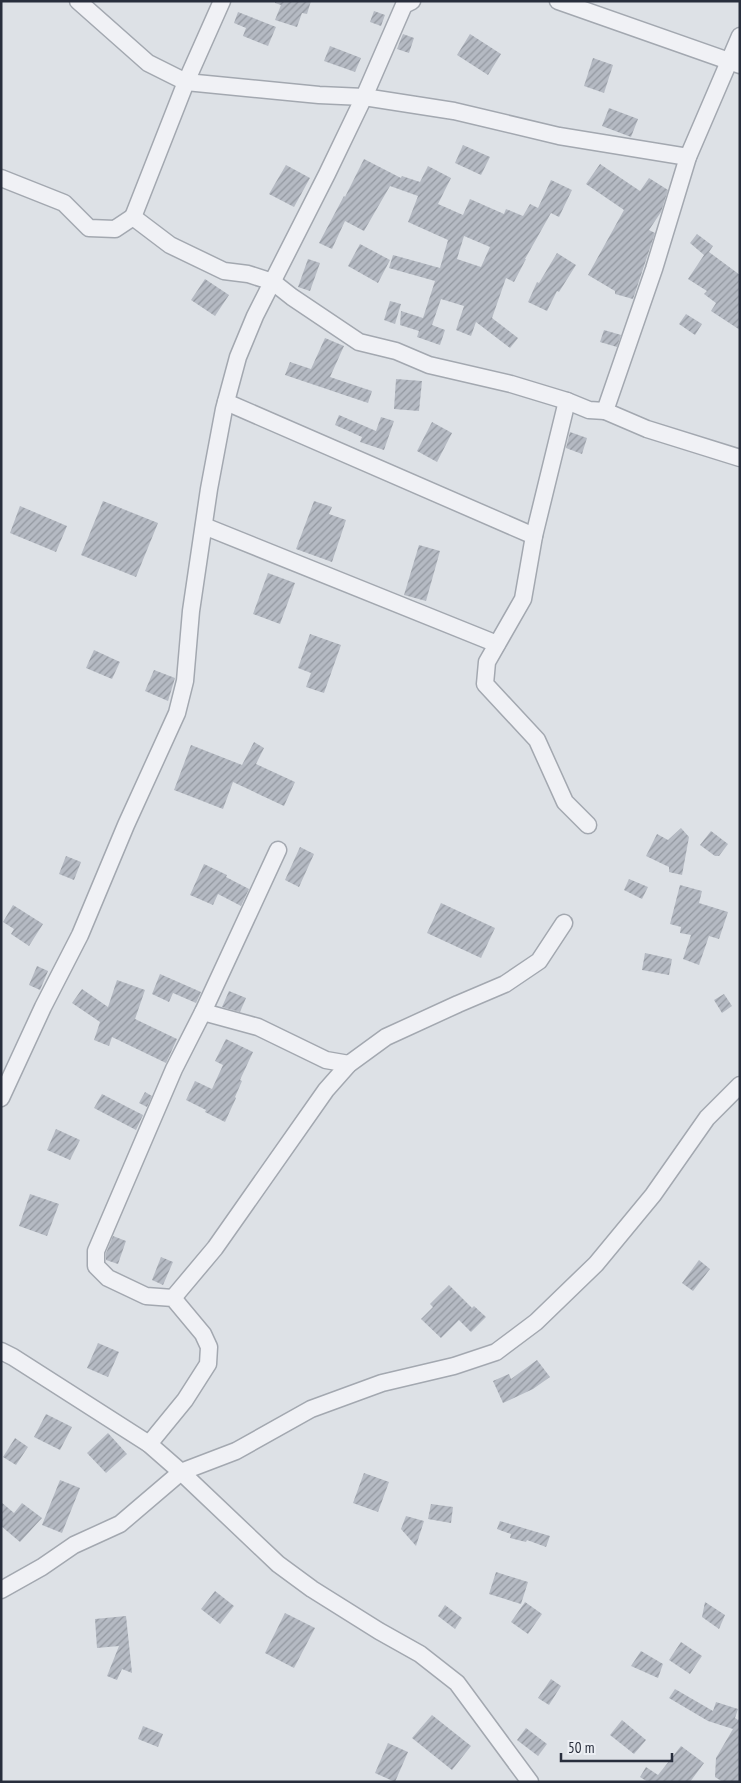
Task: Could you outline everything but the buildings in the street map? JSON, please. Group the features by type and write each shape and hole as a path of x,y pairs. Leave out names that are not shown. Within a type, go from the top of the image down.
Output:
{"street":[{"path":"78,1 148,63 186,82 319,95 364,97 454,111 559,136 688,157"},
{"path":"1,178 64,203 89,228 115,229 133,218 186,82 222,1"},
{"path":"1,1098 80,935 126,825 177,713 185,681 191,611 204,526 226,402 238,357 255,316 364,97 404,5 412,1"},
{"path":"558,1 735,63"},
{"path":"605,411 654,269 688,157 735,63 740,36"},
{"path":"133,218 170,245 224,271 248,274 273,282 292,298 359,342 396,351 429,365 511,384 590,410 605,411 647,429 739,458"},
{"path":"567,401 534,536 523,598 487,662 485,684 537,740 565,802 588,825"},
{"path":"226,402 534,536"},
{"path":"204,526 497,644"},
{"path":"149,1444 185,1400 208,1364 209,1347 203,1334 173,1298 146,1296 108,1278 96,1266 96,1251 174,1069 203,1012 278,850"},
{"path":"173,1298 214,1248 326,1090 349,1064 386,1037 505,984 540,961 564,924"},
{"path":"203,1012 258,1027 326,1060 349,1064"},
{"path":"1,1590 42,1567 74,1544 120,1524 181,1472 236,1451 311,1409 382,1384 454,1366 496,1352 536,1322 596,1264 653,1195 707,1118 740,1085"},
{"path":"1,1351 149,1444 278,1564 312,1589 420,1654 456,1683 530,1782"}]}
